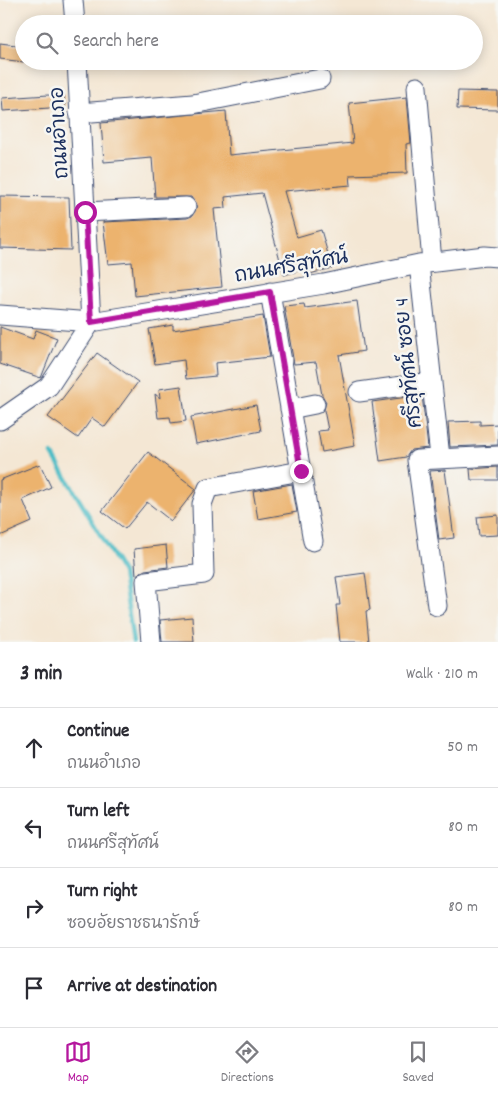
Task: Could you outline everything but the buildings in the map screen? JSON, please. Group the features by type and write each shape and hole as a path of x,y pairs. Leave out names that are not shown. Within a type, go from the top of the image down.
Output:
{"street":[{"path":"73,0 74,15"},
{"name":"ถนนอำเภอ","path":"77,70 91,322"},
{"path":"79,113 193,104 320,79"},
{"name":"ศรีสุทัศน์ ซอย 4","path":"417,87 432,382 440,457"},
{"path":"85,212 186,207"},
{"name":"ถนนศรีสุทัศน์","path":"0,315 91,322 324,284 426,263 498,256"},
{"path":"270,292 313,541"},
{"path":"0,420 49,386 91,322"},
{"path":"359,392 432,382"},
{"path":"290,410 315,404"},
{"path":"437,606 417,460 440,457 498,456"},
{"path":"151,642 146,581 204,574 202,504 208,488 301,471"}],"waterway":[{"path":"52,454 123,573 133,642"}],"route":[{"path":"85,212 91,322 270,292 301,471"}]}
